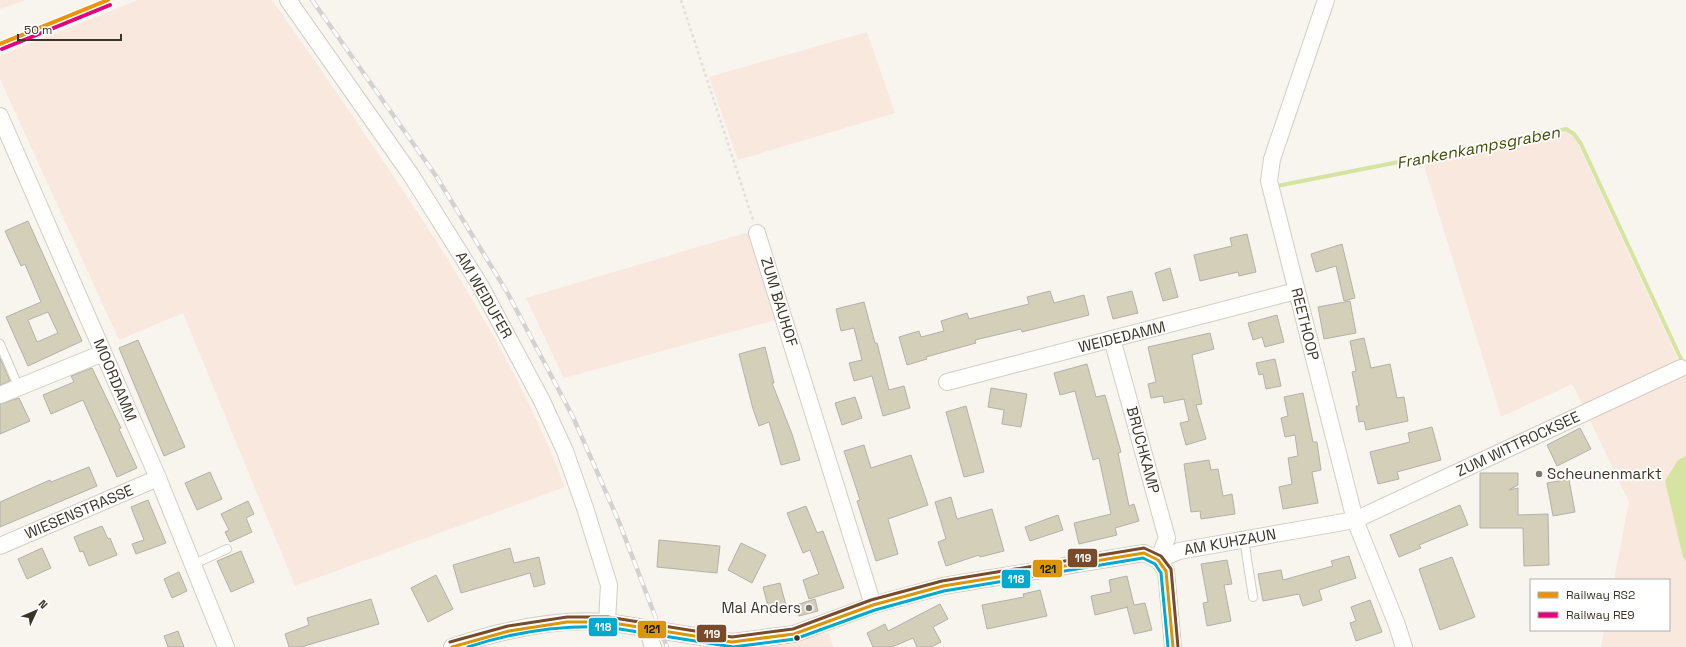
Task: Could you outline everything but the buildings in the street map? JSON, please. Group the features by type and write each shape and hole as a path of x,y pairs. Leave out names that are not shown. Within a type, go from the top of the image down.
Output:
{"street":[{"name":"AM WEIDUFER","path":"288,0 415,182 480,285 538,393 565,451 607,578 609,585 607,622"},
{"name":"REETHOOP","path":"1326,0 1272,158 1269,181 1355,520 1397,625 1404,647"},
{"name":"MOORDAMM","path":"0,116 158,478 226,647"},
{"name":"ZUM BAUHOF","path":"757,233 873,605"},
{"name":"WEIDEDAMM","path":"947,382 1296,292"},
{"name":"BRUCHKAMP","path":"1112,339 1167,538 1158,560"},
{"path":"0,395 103,353"},
{"name":"ZUM WITTROCKSEE","path":"1355,520 1681,368"},
{"name":"WIESENSTRASSE","path":"0,546 158,478"},
{"name":"AM KUHZAUN","path":"1158,560 1179,551 1355,520"},
{"path":"452,647 534,625 587,620 732,642 794,634 873,605 943,586 1144,553 1158,560 1166,572 1172,647"},
{"path":"647,628 653,647"}],"lane":[{"path":"0,344 19,388"},
{"path":"1244,539 1253,597"},
{"path":"192,565 227,549"}],"path":[{"path":"681,0 757,233"}],"shaded area":[{"path":"0,0 26,0 0,9"},
{"path":"138,0 272,0 402,189 455,271 504,355 526,398 547,442 565,487 295,586 183,313 119,340 0,79 0,56"},
{"path":"867,32 895,113 738,160 709,77"},
{"path":"1566,132 1573,136 1579,146 1680,364 1586,411 1572,384 1501,417 1422,159"},
{"path":"752,231 779,319 564,378 526,298"},
{"path":"1686,368 1686,456 1678,460 1666,481 1683,557 1686,561 1686,647 1601,647 1604,631 1670,631 1670,579 1614,579 1629,502 1587,414"},
{"path":"1686,456 1686,561 1683,557 1665,481 1678,460"},
{"path":"829,633 833,647 748,647"}],"waterway":[{"name":"Frankenkampsgraben","path":"1277,186 1566,129 1574,134 1581,144 1681,359"}],"railway":[{"path":"312,0 436,176 507,292 573,417 619,522 667,647"}],"rail line":[{"name":"RS2","path":"0,44 108,0"},
{"name":"RE9","path":"2,49 110,5"}],"transit line":[{"name":"119","path":"450,642 508,626 567,617 608,617 732,637 793,629 871,600 942,581 1144,548 1161,556 1171,569 1178,647"},
{"name":"121","path":"452,647 509,631 567,622 607,622 732,642 794,634 873,605 943,586 1144,553 1158,560 1166,571 1173,647"},
{"name":"118","path":"468,647 502,637 554,628 571,627 607,627 733,647 795,639 875,610 944,591 1143,558 1155,564 1161,573 1168,647"}],"place":[{"name":"Scheunenmarkt","path":"1539,474"},
{"name":"Mal Anders","path":"809,608"}]}
